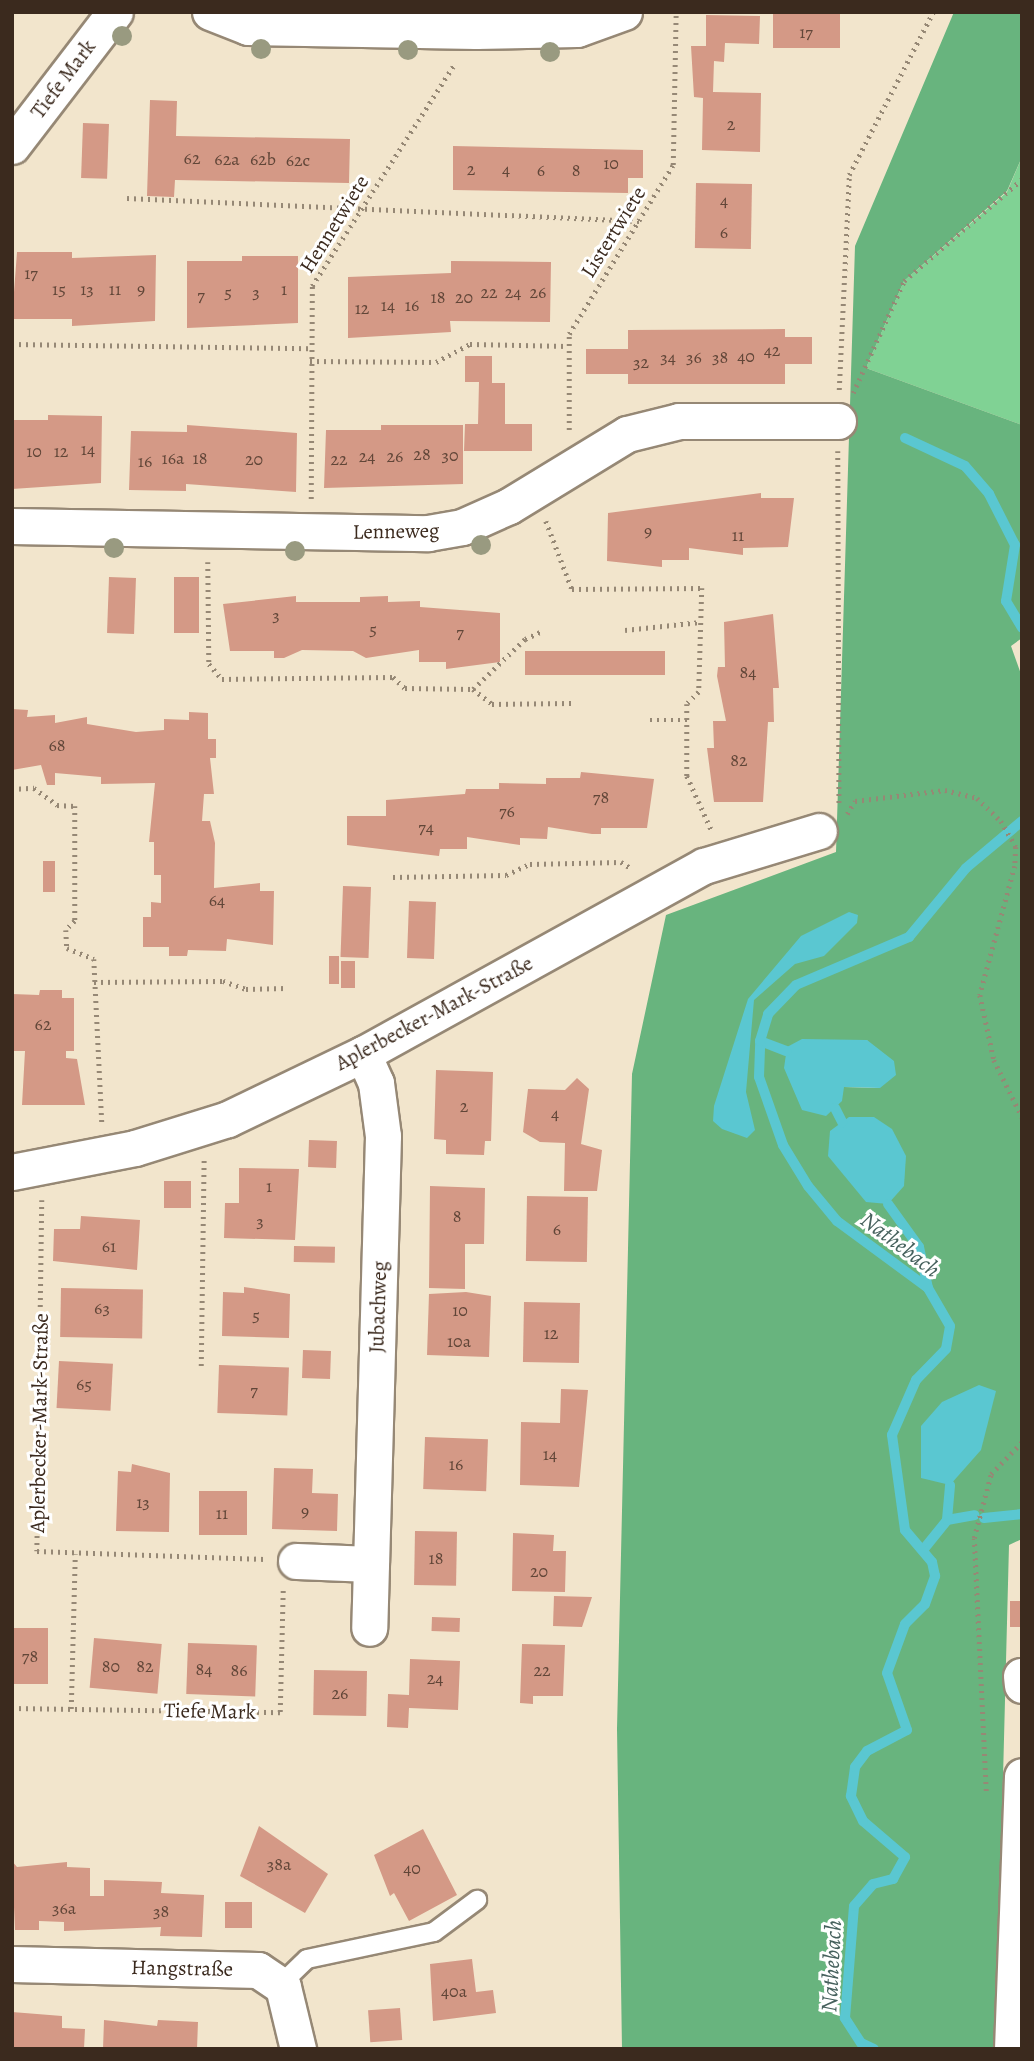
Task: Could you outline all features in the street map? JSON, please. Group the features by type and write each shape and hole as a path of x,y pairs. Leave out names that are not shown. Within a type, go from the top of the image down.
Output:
{"street":[{"name":"Tiefe Mark","path":"12,146 114,12"},
{"path":"210,12 248,27 476,31 577,29 624,12"},
{"name":"Lenneweg","path":"12,526 311,531 462,527 526,497 569,466 627,434 679,421 838,421"},
{"name":"Aplerbecker-Mark-Straße","path":"25,1171 204,1126 363,1054 704,866 832,825"},
{"name":"Jubachweg","path":"363,1054 376,1083 383,1136 369,1628"},
{"path":"290,1560 371,1564"},
{"path":"1021,1676 1022,1685"},
{"path":"1012,2049 1022,1776"},
{"name":"Hangstraße","path":"12,1965 258,1970 280,1985"},
{"path":"280,1985 298,2049"}],"lane":[{"path":"280,1985 307,1959 434,1932 477,1900"}],"path":[{"name":"Listertwiete","path":"569,466 569,334 673,165 676,12"},
{"name":"Hennetwiete","path":"311,531 312,286 446,77"},
{"path":"838,421 904,281 1022,179"},
{"path":"127,198 361,211 639,221"},
{"path":"12,344 310,348"},
{"path":"310,361 436,362 470,344 568,346"},
{"path":"545,520 572,589 702,588 699,692 687,704 687,776 715,838"},
{"path":"208,560 209,664 222,679 393,677 405,688 473,689 492,704 571,703"},
{"path":"625,630 660,621 701,622"},
{"path":"473,689 542,631"},
{"path":"650,720 687,720"},
{"path":"12,789 34,788 57,805 75,806 75,921 66,930 67,948 94,959 102,1131"},
{"path":"832,825 855,801 945,790 977,798 1001,821 1016,847 980,995 994,1060 1022,1117"},
{"path":"393,877 506,875 530,864 621,862 638,873"},
{"path":"94,982 223,981 246,989 286,988"},
{"path":"201,1366 204,1126"},
{"name":"Aplerbecker-Mark-Straße","path":"25,1171 37,1551 75,1554"},
{"path":"987,1800 974,1538 991,1474 1022,1442"},
{"path":"71,1709 75,1554 290,1560"},
{"name":"Tiefe Mark","path":"12,1708 280,1712 290,1560"}],"green space":[{"path":"954,12 1022,12 1022,157 1007,191 904,281 866,368 1022,425 1022,638 1011,646 1022,677 1022,1539 1009,1545 996,2049 622,2049 617,1729 632,1074 666,915 836,852 855,246","holes":["867,1040 880,1088 844,1087 841,1041"]},
{"path":"1022,157 1022,425 866,368 904,281 1007,192"}],"water":[{"path":"849,912 858,915 857,923 824,956 795,964 754,1000 746,1092 755,1130 747,1138 722,1129 713,1121 714,1106 748,999 801,936"},
{"path":"802,1039 867,1040 894,1061 896,1075 880,1088 844,1087 842,1101 826,1116 802,1110 784,1068 787,1047"},
{"path":"849,1117 874,1117 892,1129 906,1156 904,1186 888,1204 866,1202 828,1156 830,1131"},
{"path":"979,1385 996,1391 981,1450 950,1485 921,1478 921,1426 942,1402"}],"building":[{"path":"773,12 840,12 840,48 773,48"},
{"path":"706,15 760,16 759,44 725,43 724,62 714,61 713,92 761,93 760,152 702,150 703,98 694,97 691,46 706,46"},
{"path":"150,100 177,101 176,136 350,139 349,183 175,180 174,197 147,196"},
{"path":"83,123 109,124 107,179 81,178"},
{"path":"453,146 643,150 643,178 628,178 628,193 453,190"},
{"path":"696,183 752,184 751,249 695,248"},
{"path":"17,252 72,252 72,258 156,255 155,321 72,326 72,319 12,319"},
{"path":"242,256 298,256 298,323 187,328 187,261 242,261"},
{"path":"451,261 551,262 550,322 450,321 451,332 348,338 348,277 451,273"},
{"path":"785,329 785,337 812,337 812,364 785,364 785,384 628,384 628,374 586,374 586,349 628,349 628,330"},
{"path":"465,356 492,356 492,383 505,383 505,424 532,424 532,451 464,451 465,424 478,424 479,382 465,382"},
{"path":"48,415 102,416 101,483 12,489 12,420 48,420"},
{"path":"187,425 297,433 296,492 186,484 186,491 129,490 131,431 187,432"},
{"path":"381,425 463,425 463,484 324,488 326,430 381,430"},
{"path":"761,493 761,498 794,498 788,547 743,548 743,555 689,548 689,560 662,560 662,567 607,561 608,513"},
{"path":"109,577 136,578 134,634 107,633"},
{"path":"174,577 199,577 199,633 174,633"},
{"path":"296,596 296,602 360,602 360,597 388,596 388,602 420,601 420,607 500,613 500,662 446,669 446,662 419,662 419,650 366,658 353,651 302,650 284,658 274,658 274,651 230,651 223,604"},
{"path":"773,614 779,688 773,688 774,722 768,722 763,802 714,802 707,748 714,748 713,721 726,721 717,676 718,667 725,667 724,622"},
{"path":"525,651 665,651 665,675 525,675"},
{"path":"12,709 28,710 27,717 55,715 55,723 87,717 87,724 136,732 164,730 164,719 189,720 189,712 208,713 208,739 216,739 216,758 210,758 214,794 204,794 202,821 210,821 215,843 214,888 260,883 260,891 274,891 273,945 227,939 226,951 188,950 187,956 169,956 169,947 143,947 143,917 151,917 151,902 161,903 161,875 154,875 154,842 149,842 155,783 101,784 101,777 55,773 55,785 47,785 41,765 12,770"},
{"path":"581,772 654,779 647,828 601,828 601,834 592,834 548,827 547,839 520,838 520,845 467,837 467,849 440,849 439,856 347,845 347,816 386,816 386,800 465,794 466,789 499,789 499,783 546,784 546,778 580,778"},
{"path":"43,861 55,861 55,892 43,892"},
{"path":"343,886 371,887 369,958 341,957"},
{"path":"409,901 436,902 434,959 407,958"},
{"path":"329,956 339,956 339,984 329,984"},
{"path":"341,961 355,961 355,988 341,988"},
{"path":"40,990 62,990 62,998 74,998 74,1051 66,1051 66,1058 77,1059 85,1105 22,1105 25,1051 12,1051 12,994 39,995"},
{"path":"436,1070 493,1072 491,1141 485,1141 484,1155 446,1154 446,1140 434,1139"},
{"path":"577,1078 589,1089 581,1144 602,1150 597,1191 564,1191 565,1143 540,1142 523,1132 528,1089 565,1090"},
{"path":"309,1140 337,1141 336,1168 308,1167"},
{"path":"239,1168 299,1169 295,1240 224,1238 225,1203 239,1203"},
{"path":"164,1181 191,1181 191,1208 164,1208"},
{"path":"430,1186 485,1188 484,1244 465,1244 465,1289 429,1288"},
{"path":"527,1196 588,1197 587,1262 526,1261"},
{"path":"81,1216 140,1220 137,1270 53,1261 54,1229 80,1229"},
{"path":"294,1246 335,1247 335,1263 294,1262"},
{"path":"244,1287 290,1294 289,1338 222,1336 223,1292 244,1293"},
{"path":"61,1288 143,1289 142,1338 60,1337"},
{"path":"466,1292 491,1296 489,1357 427,1355 429,1294"},
{"path":"524,1302 580,1303 579,1363 523,1362"},
{"path":"303,1350 331,1351 330,1379 302,1378"},
{"path":"59,1361 113,1364 110,1411 57,1408"},
{"path":"219,1365 289,1367 287,1415 217,1413"},
{"path":"561,1389 588,1390 579,1487 520,1485 521,1422 560,1423"},
{"path":"425,1437 488,1439 486,1491 423,1489"},
{"path":"132,1464 170,1473 169,1532 116,1531 118,1471 131,1472"},
{"path":"274,1468 313,1469 312,1493 338,1494 337,1531 272,1529"},
{"path":"199,1491 247,1491 247,1535 199,1535"},
{"path":"415,1531 457,1532 456,1586 414,1585"},
{"path":"513,1533 554,1535 553,1551 566,1551 565,1592 512,1591"},
{"path":"554,1596 592,1597 582,1627 553,1626"},
{"path":"1010,1601 1022,1601 1022,1627 1010,1627"},
{"path":"432,1617 460,1618 459,1632 432,1631"},
{"path":"12,1628 48,1628 48,1684 12,1684"},
{"path":"94,1638 162,1644 157,1694 90,1688"},
{"path":"188,1643 257,1645 255,1696 186,1694"},
{"path":"522,1644 565,1645 563,1696 533,1696 533,1704 520,1703"},
{"path":"410,1659 460,1661 458,1710 409,1708 408,1728 387,1727 388,1694 409,1695"},
{"path":"314,1670 367,1671 366,1716 313,1715"},
{"path":"259,1826 328,1874 305,1913 240,1876"},
{"path":"423,1829 457,1895 409,1921 394,1893 390,1896 374,1855"},
{"path":"12,1861 17,1867 67,1862 67,1867 90,1868 90,1896 104,1896 104,1880 162,1882 161,1893 204,1895 202,1937 160,1936 161,1927 64,1931 64,1922 39,1921 39,1930 15,1930"},
{"path":"225,1902 252,1902 252,1928 225,1928"},
{"path":"472,1959 476,1992 493,1990 496,2013 433,2021 430,1964"},
{"path":"400,2008 402,2040 370,2042 368,2010"},
{"path":"12,2012 62,2016 62,2028 85,2029 84,2049 12,2049"},
{"path":"104,2020 157,2026 158,2020 198,2022 197,2049 103,2049"}],"waterway":[{"path":"905,438 965,466 989,494 1015,545 1006,601 1022,628"},
{"name":"Nathebach","path":"874,2049 861,2043 845,2018 854,1906 873,1884 893,1879 905,1857 863,1821 851,1796 855,1767 867,1751 907,1730 887,1673 905,1624 925,1604 935,1576 932,1562 905,1530 892,1435 916,1380 946,1349 950,1326 928,1288 837,1221 808,1186 783,1145 759,1077 760,1041 768,1014 796,985 909,937 966,868 1022,821"},
{"path":"760,1041 786,1051"},
{"path":"835,1108 842,1122"},
{"path":"888,1204 919,1247 928,1288"},
{"path":"923,1550 947,1520 950,1485"},
{"path":"984,1518 1022,1514"},
{"path":"947,1520 975,1515"}]}
